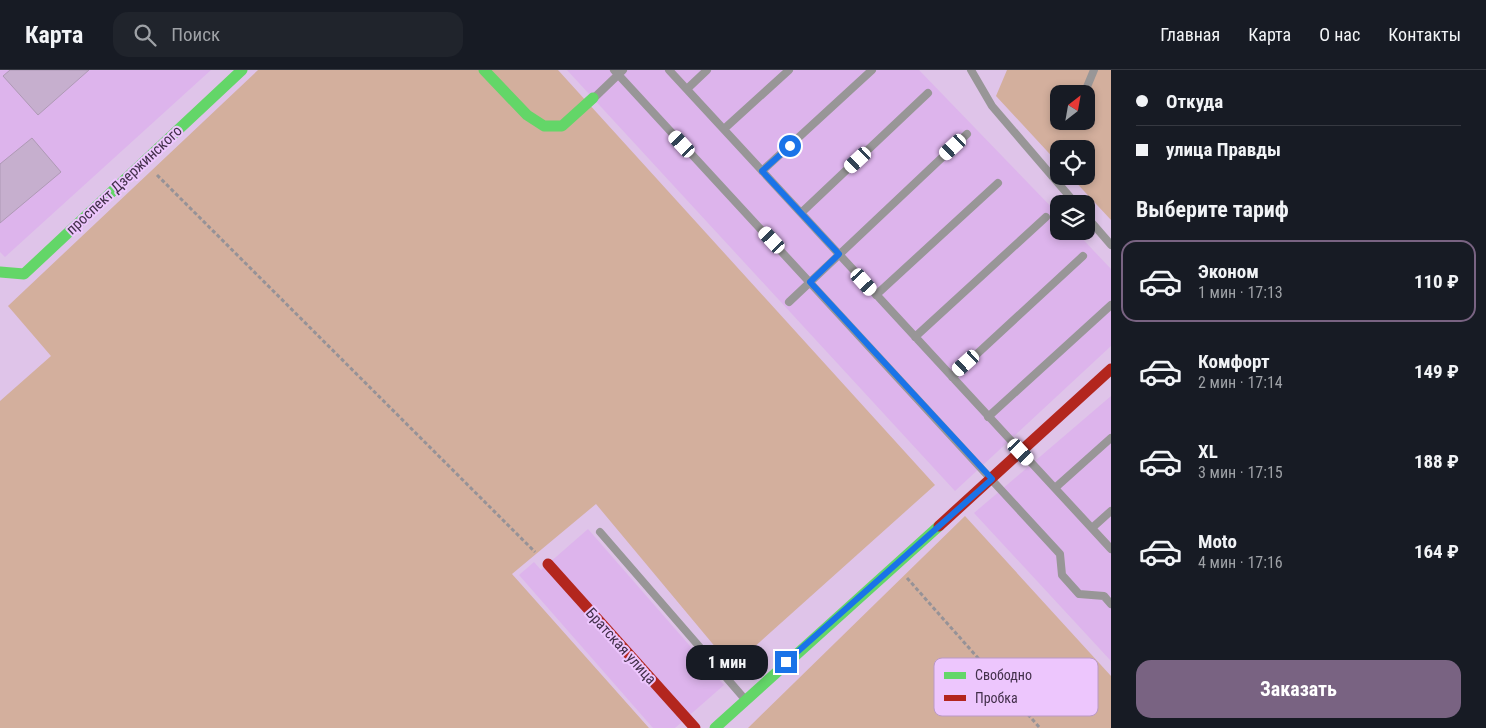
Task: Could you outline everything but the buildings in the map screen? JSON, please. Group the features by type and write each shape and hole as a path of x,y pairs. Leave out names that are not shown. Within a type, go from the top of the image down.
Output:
{"street":[{"name":"проспект Дзержинского","path":"0,272 24,274 242,70"},
{"path":"484,70 527,115 544,126 562,126 593,98"},
{"path":"715,728 745,699 992,479 1111,369"},
{"name":"Братская улица","path":"548,564 695,728"}],"lane":[{"path":"669,70 1111,549"},
{"path":"687,89 707,70"},
{"path":"724,129 789,70"},
{"path":"762,171 872,70"},
{"path":"971,70 992,106 1068,195"},
{"path":"1088,85 1094,70"},
{"path":"593,98 619,72 1060,554 1062,574 1079,594 1104,596 1111,604"},
{"path":"801,213 928,93"},
{"path":"788,302 967,134"},
{"path":"876,295 998,182"},
{"path":"916,337 1046,217"},
{"path":"1095,226 1111,245"},
{"path":"952,377 1083,256"},
{"path":"988,417 1111,305"},
{"path":"1055,488 1111,438"},
{"path":"1092,528 1111,512"},
{"path":"600,532 745,699"},
{"path":"1104,596 1111,590"}],"path":[{"path":"144,162 548,564"},
{"path":"895,565 978,658"},
{"path":"1029,716 1040,728"}],"shaded area":[{"path":"0,70 211,70 5,257 0,252"},
{"path":"258,70 558,70 935,485 732,667 596,504 512,574 649,728 0,728 0,401 51,356 8,306"},
{"path":"567,70 919,70 1050,206 1050,240 1084,240 1111,269 1111,346 955,491"},
{"path":"1007,70 1111,70 1111,220 1095,203 1095,195 1088,195 1078,185 1095,185 1095,140 1050,140 1050,154 996,96"},
{"path":"1111,396 1111,661 974,513"},
{"path":"965,516 1095,658 934,658 934,716 1098,716 1098,662 1111,676 1111,728 748,728"},
{"path":"588,529 724,685 675,728 653,728 519,575 534,562 541,570"}],"traffic: fast":[{"path":"0,272 24,274 242,70"},
{"path":"484,70 527,115 544,126 562,126 593,98"},
{"path":"715,728 939,526"}],"traffic: jam":[{"path":"939,526 1111,369"},
{"path":"548,564 695,728"}],"route":[{"path":"786,662 992,479 810,282 839,254 762,171 790,146"}]}
